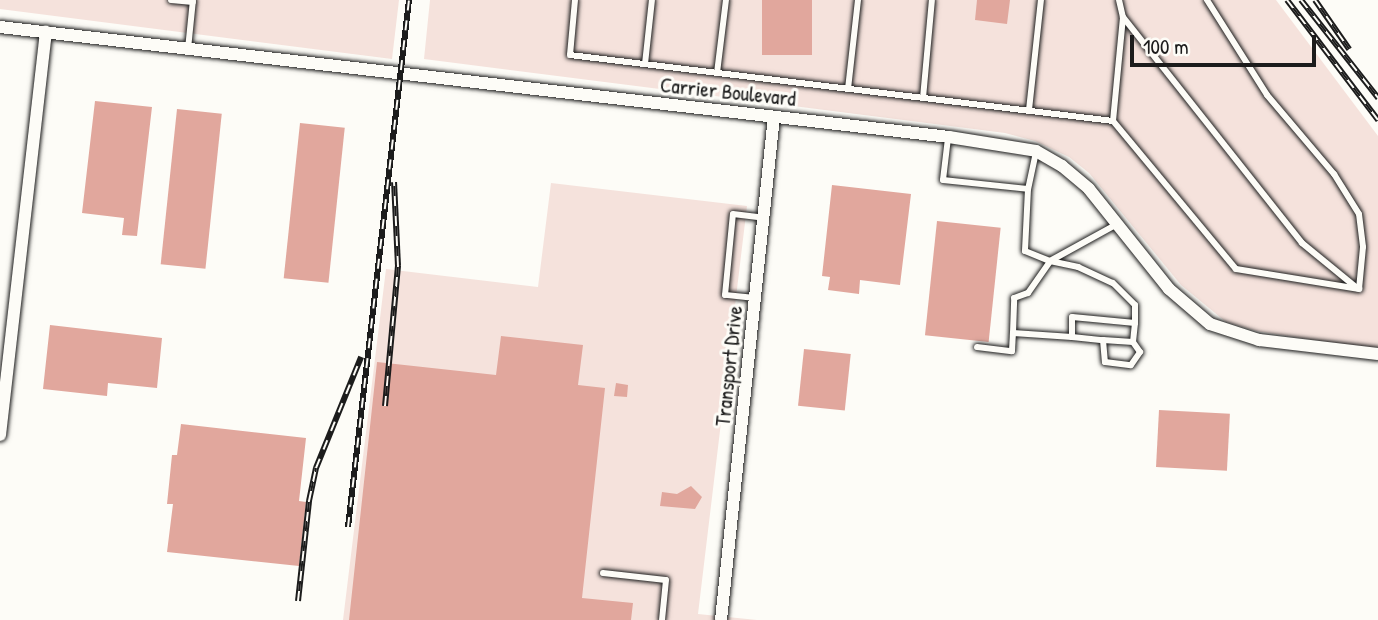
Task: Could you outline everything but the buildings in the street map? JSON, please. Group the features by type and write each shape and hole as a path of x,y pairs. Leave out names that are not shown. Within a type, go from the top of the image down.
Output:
{"street":[{"name":"Carrier Boulevard","path":"0,27 948,137 1037,151 1062,166 1089,189 1169,289 1210,324 1259,340 1378,354"},
{"path":"0,435 46,32"},
{"name":"Transport Drive","path":"721,620 774,117"}],"lane":[{"path":"171,0 193,1 188,49"},
{"path":"575,0 570,55 1113,121 1236,269 1359,289"},
{"path":"645,64 652,0"},
{"path":"717,73 726,0"},
{"path":"848,89 858,0"},
{"path":"923,98 932,0"},
{"path":"1029,110 1041,0"},
{"path":"1113,121 1123,17 1119,0"},
{"path":"1207,0 1267,95 1334,174 1359,214 1363,247 1359,289"},
{"path":"1123,17 1303,243 1359,289"},
{"path":"948,137 943,180 1028,188"},
{"path":"1037,151 1028,188 1025,251 1050,261 1078,267 1112,283 1135,305 1133,342 1140,352 1131,365 1105,362 1103,340"},
{"path":"755,298 725,295 733,214 764,218"},
{"path":"977,347 1012,351 1014,298 1028,293 1050,261 1117,224"},
{"path":"1072,337 1072,317 1135,323"},
{"path":"1013,333 1133,342"},
{"path":"603,573 666,580 662,620"}],"shaded area":[{"path":"0,0 399,0 392,59 0,9"},
{"path":"430,0 1276,0 1378,136 1378,350 1256,331 1226,322 1181,285 1089,173 1069,157 1035,141 1005,133 424,59"},
{"path":"551,183 747,206 698,614 757,620 343,620 386,269 538,287"}],"railway":[{"path":"348,527 409,0"},
{"path":"1287,0 1378,120"},
{"path":"1301,0 1378,98"},
{"path":"1315,0 1349,49"},
{"path":"385,406 398,266 394,182"},
{"path":"298,601 309,501 316,468 361,357"}]}
